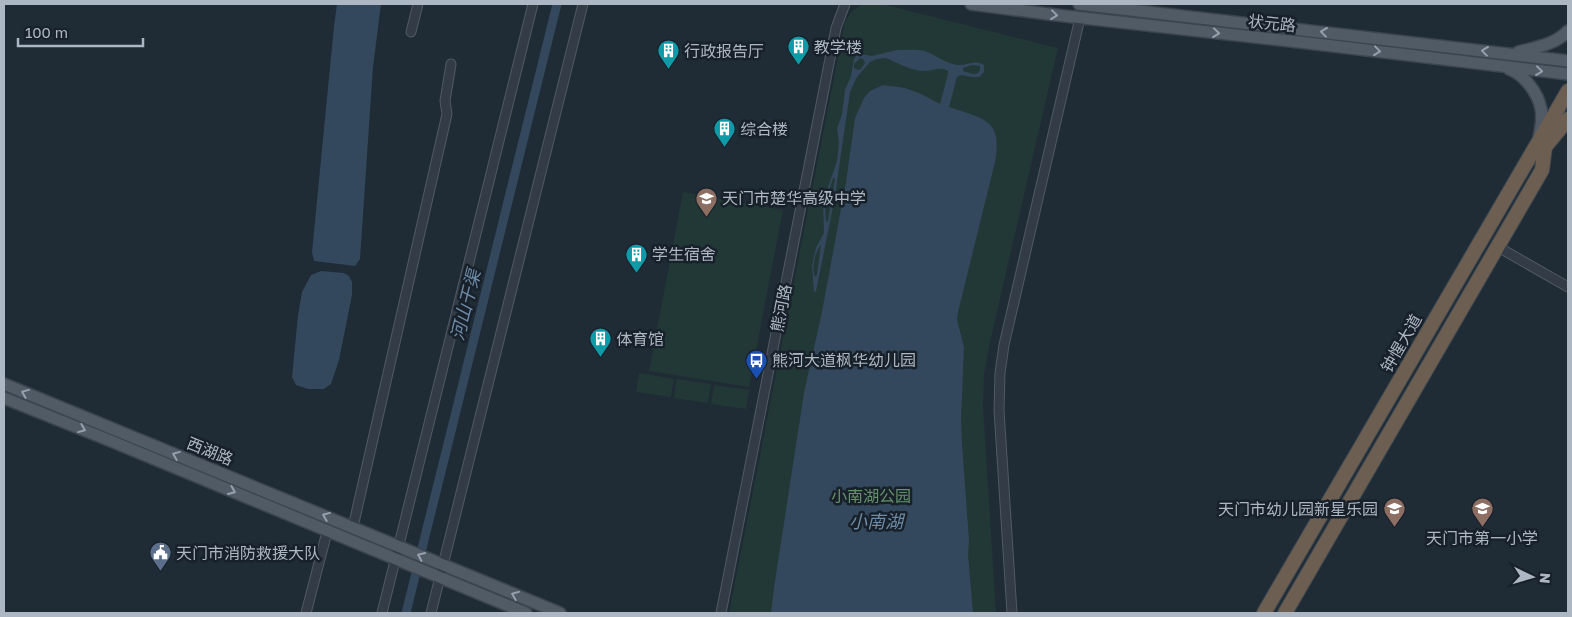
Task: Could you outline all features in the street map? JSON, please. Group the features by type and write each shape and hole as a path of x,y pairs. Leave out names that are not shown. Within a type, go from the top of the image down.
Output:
{"highway":[{"name":"钟惺大道","path":"1274,613 1541,146 1568,91"},
{"name":"钟惺大道","path":"1264,613 1541,146 1568,109"},
{"path":"1256,613 1521,157 1541,146 1568,119"},
{"path":"1285,613 1542,170 1541,146"}],"main road":[{"name":"状元路","path":"971,4 1568,74"},
{"name":"状元路","path":"1079,4 1568,61"},
{"path":"1509,54 1556,42 1568,31"},
{"path":"1503,66 1516,71 1534,93 1541,108 1541,146"},
{"name":"西湖路","path":"4,384 441,564"},
{"name":"西湖路","path":"4,398 120,444 437,577"},
{"path":"441,564 560,613"},
{"path":"437,577 520,612"}],"street":[{"path":"411,32 418,4"},
{"path":"382,613 401,547 533,4"},
{"path":"431,613 437,577 583,4"},
{"name":"熊河路","path":"721,613 836,28 845,4"},
{"path":"1012,613 999,410 1000,373 1004,345 1080,18"},
{"path":"353,527 447,114 445,101 451,64"},
{"path":"1498,247 1568,287"},
{"path":"306,613 327,532"}],"green space":[{"name":"小南湖","path":"865,4 882,4 1058,48 984,375 983,406 996,613 729,613 845,22 853,11"},
{"path":"683,192 783,210 749,387 649,371"},
{"path":"639,373 674,379 671,397 636,392"},
{"path":"676,379 711,384 708,403 674,398"},
{"path":"714,385 749,390 746,409 711,404"}],"water":[{"path":"337,4 381,4 373,67 360,259 355,266 314,261 312,252"},
{"name":"小南湖","path":"897,50 918,50 925,51 948,63 961,65 980,63 984,65 984,72 979,77 961,75 957,77 949,107 972,114 988,123 993,128 997,147 957,320 964,347 961,419 973,613 771,613 804,393 822,312 846,182 855,118 864,98 870,91 883,85 905,88 940,104 948,74 948,71 943,69 915,70 886,58 870,62 857,77 850,92 834,202 816,291 814,292 812,265 816,248 824,233 823,202 837,161 839,142 837,129 842,114 845,90 856,56 860,54 872,56","holes":["860,58 865,63 858,70 854,68 854,64","972,65 980,66 978,73 973,74 963,71 963,68","833,178 835,179 828,221 826,222 825,205","821,244 817,275 815,277 815,256"]},
{"path":"321,271 344,273 349,276 352,282 352,295 339,360 331,384 324,389 308,389 296,385 292,377 298,315 302,292 311,275"}],"waterway":[{"name":"河山干渠","path":"406,613 557,4"}],"place":[{"name":"教学楼","path":"798,66"},
{"name":"行政报告厅","path":"668,70"},
{"name":"综合楼","path":"724,148"},
{"name":"天门市楚华高级中学","path":"706,217"},
{"name":"学生宿舍","path":"636,273"},
{"name":"体育馆","path":"600,358"},
{"name":"熊河大道枫华幼儿园","path":"756,379"},
{"name":"天门市幼儿园新星乐园","path":"1394,528"},
{"name":"天门市第一小学","path":"1482,528"},
{"name":"天门市消防救援大队","path":"160,572"}],"park label":[{"name":"小南湖公园","path":"871,496"}]}
